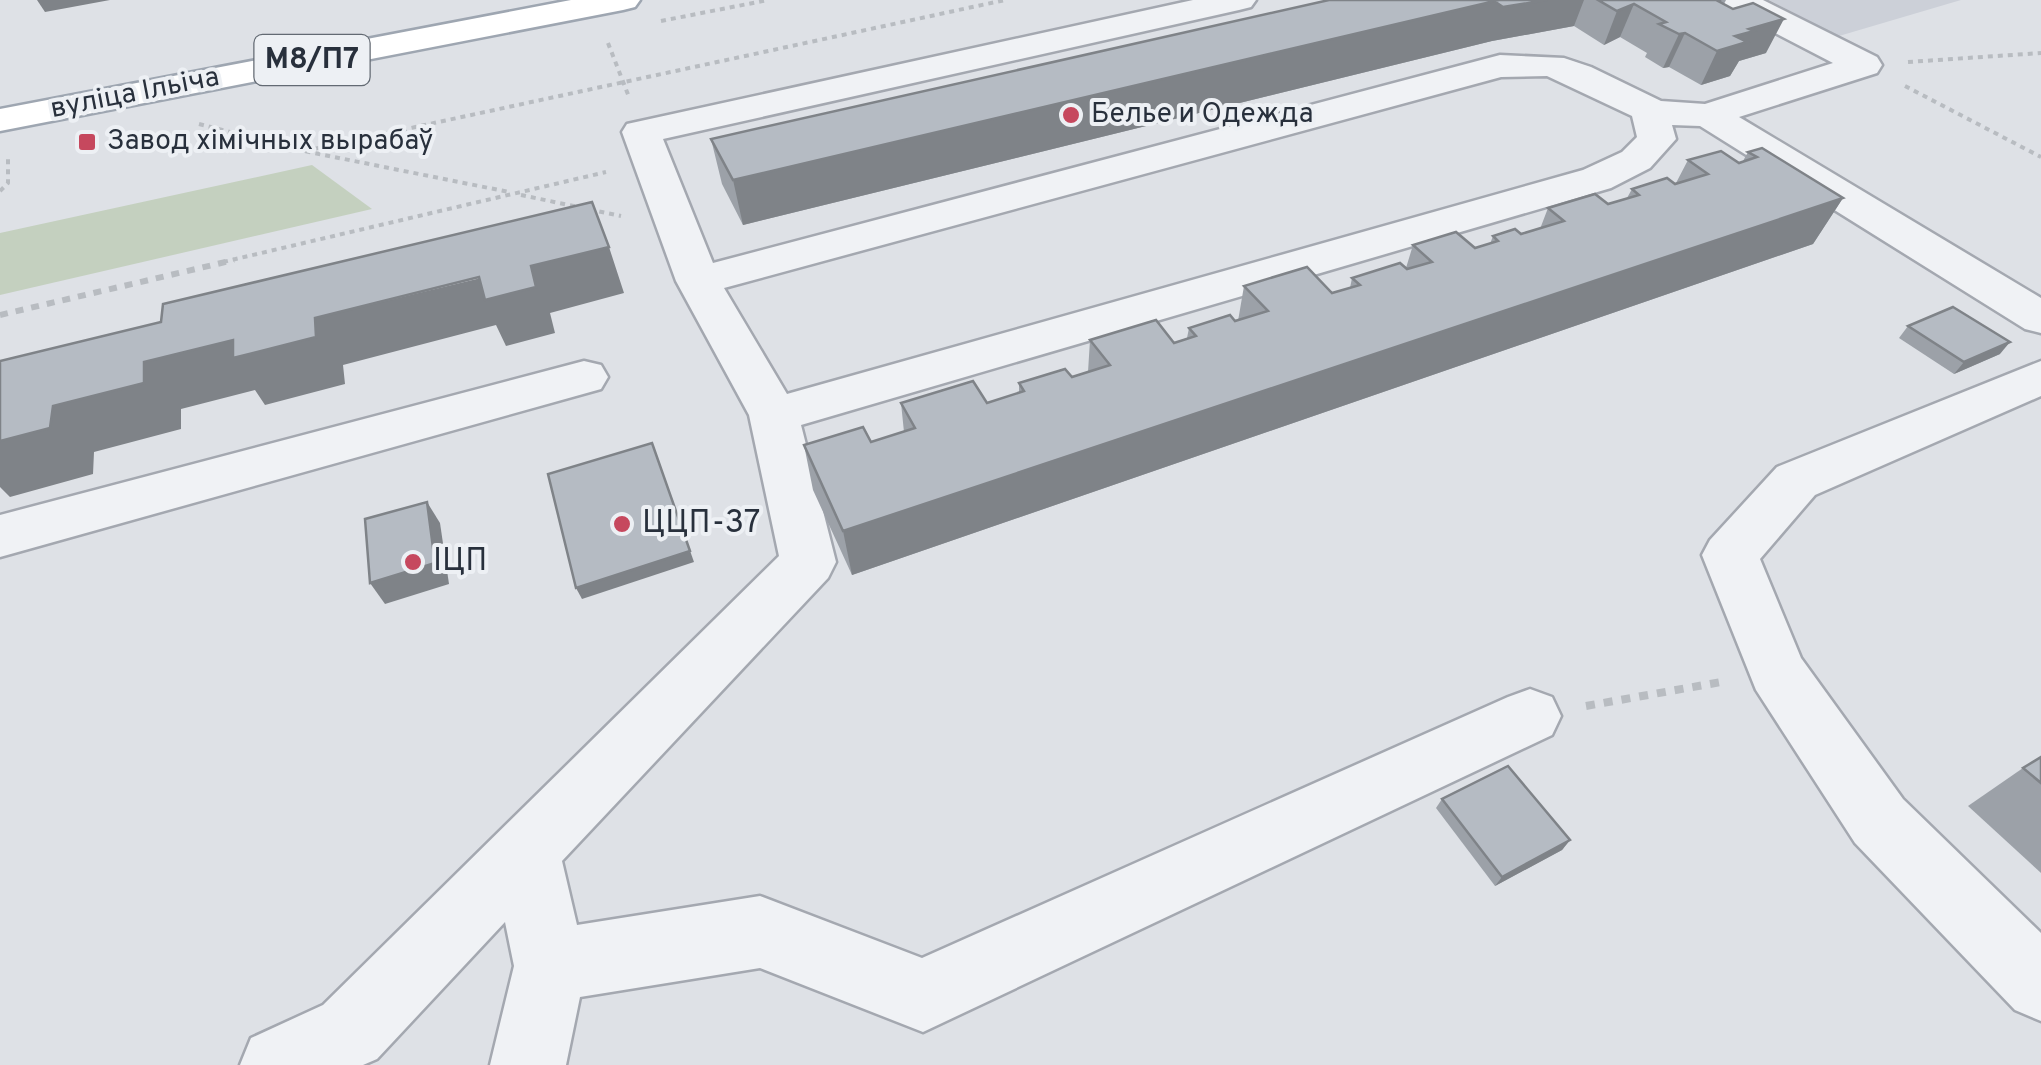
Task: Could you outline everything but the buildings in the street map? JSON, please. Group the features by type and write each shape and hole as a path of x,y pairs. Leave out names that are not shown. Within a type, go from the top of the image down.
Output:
{"main road":[{"name":"вуліца Ільіча","path":"0,120 623,0"}],"lane":[{"path":"278,1065 350,1032 808,562 774,414 698,281 642,132 1239,0"},
{"path":"1737,0 1864,65"},
{"path":"698,281 1500,66 1538,62 1577,71 1649,111 1708,115 1864,65"},
{"path":"774,414 1597,179 1636,160 1657,138 1649,111"},
{"path":"1708,115 2041,318"},
{"path":"0,536 584,377"},
{"path":"2041,378 1796,481 1730,555 1776,672 1879,821 2041,984"},
{"path":"550,966 760,932 923,995 1530,716"},
{"path":"526,852 550,966 528,1065"}],"path":[{"path":"304,152 1005,0"},
{"path":"604,33 642,132"},
{"path":"1864,65 2041,53"},
{"path":"1864,65 2041,158"},
{"path":"188,122 304,152 678,228"},
{"path":"0,191 8,183 8,158"},
{"path":"1530,716 1776,672"}],"shaded area":[{"path":"1769,0 1961,0 1839,36"}],"green space":[{"path":"312,165 372,209 0,295 0,233"}],"place":[{"name":"Белье и Одежда","path":"1071,115"},
{"name":"Завод хімічных вырабаў","path":"87,142"},
{"name":"ЦЦП-37","path":"622,524"},
{"name":"ІЦП","path":"413,562"}]}
